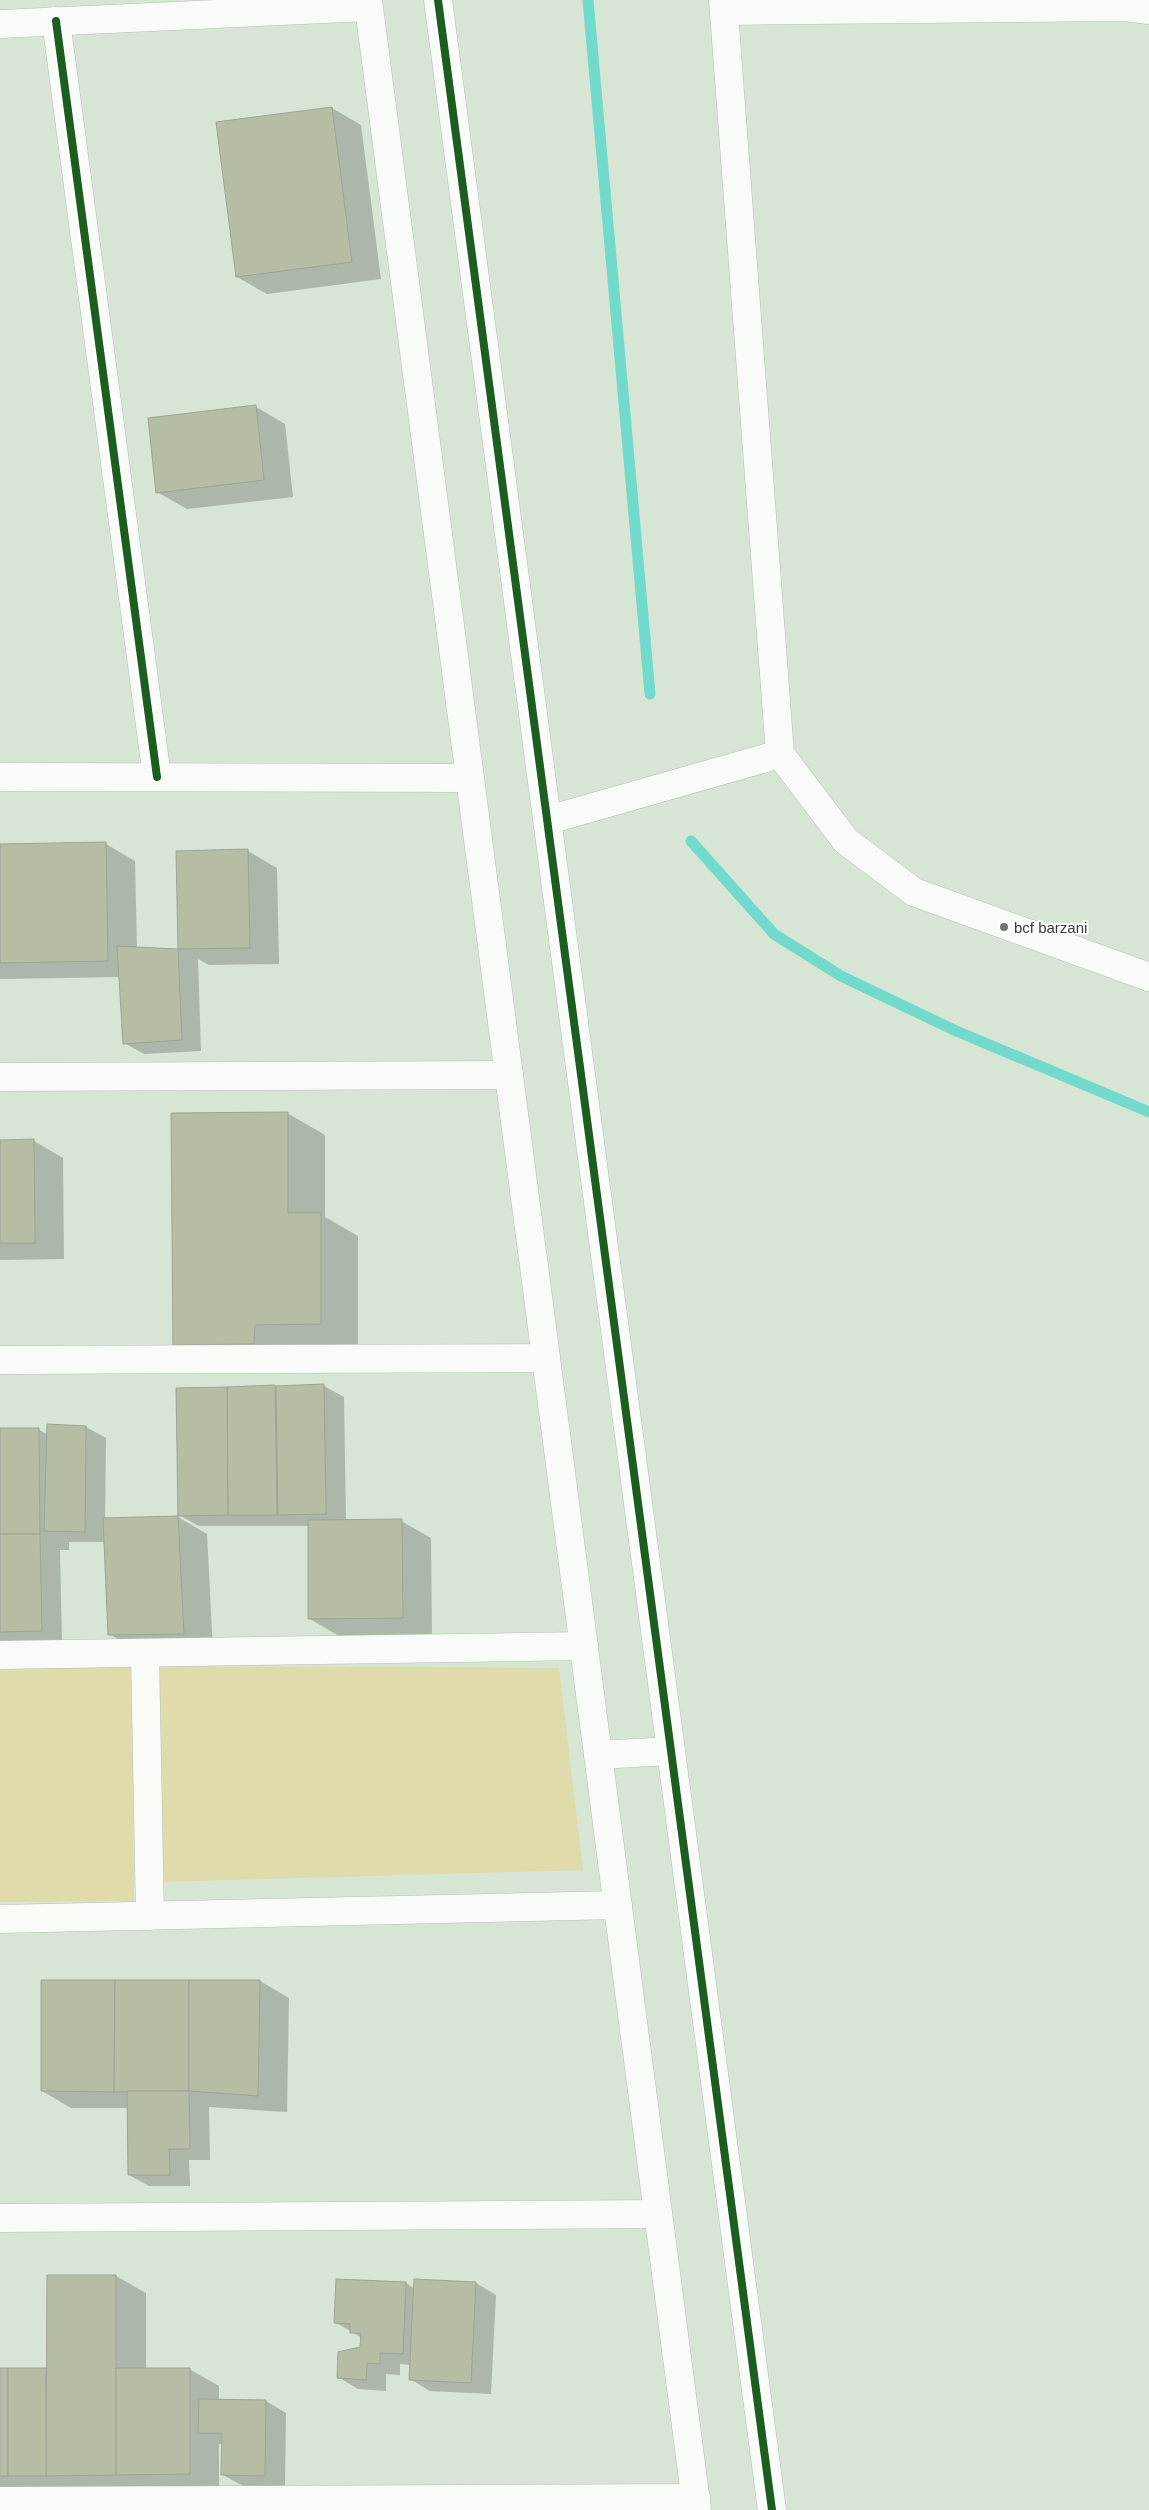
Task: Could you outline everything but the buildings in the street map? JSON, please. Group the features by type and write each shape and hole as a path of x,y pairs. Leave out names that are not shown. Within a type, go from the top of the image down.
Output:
{"street":[{"path":"438,0 772,2510"},
{"path":"0,24 368,4 696,2504 0,2500"},
{"path":"1149,10 1126,7 723,6 780,754 846,841 914,892 1149,977"},
{"path":"56,21 157,777"},
{"path":"548,820 780,754"},
{"path":"0,777 469,778"},
{"path":"0,1077 508,1075"},
{"path":"0,1360 546,1358"},
{"path":"0,1655 584,1646"},
{"path":"145,1654 150,1916"},
{"path":"598,1755 671,1751"},
{"path":"0,1918 618,1905"},
{"path":"0,2218 658,2214"}],"shaded area":[{"path":"132,1665 134,1901 0,1902 0,1666"},
{"path":"152,1666 559,1668 583,1870 161,1882"}],"waterway":[{"path":"588,0 650,694"},
{"path":"691,841 774,934 841,976 954,1030 1149,1112"}],"cycle path":[{"path":"438,0 772,2510"},
{"path":"56,21 157,777"}],"place":[{"name":"bcf barzani","path":"1004,927"}]}
